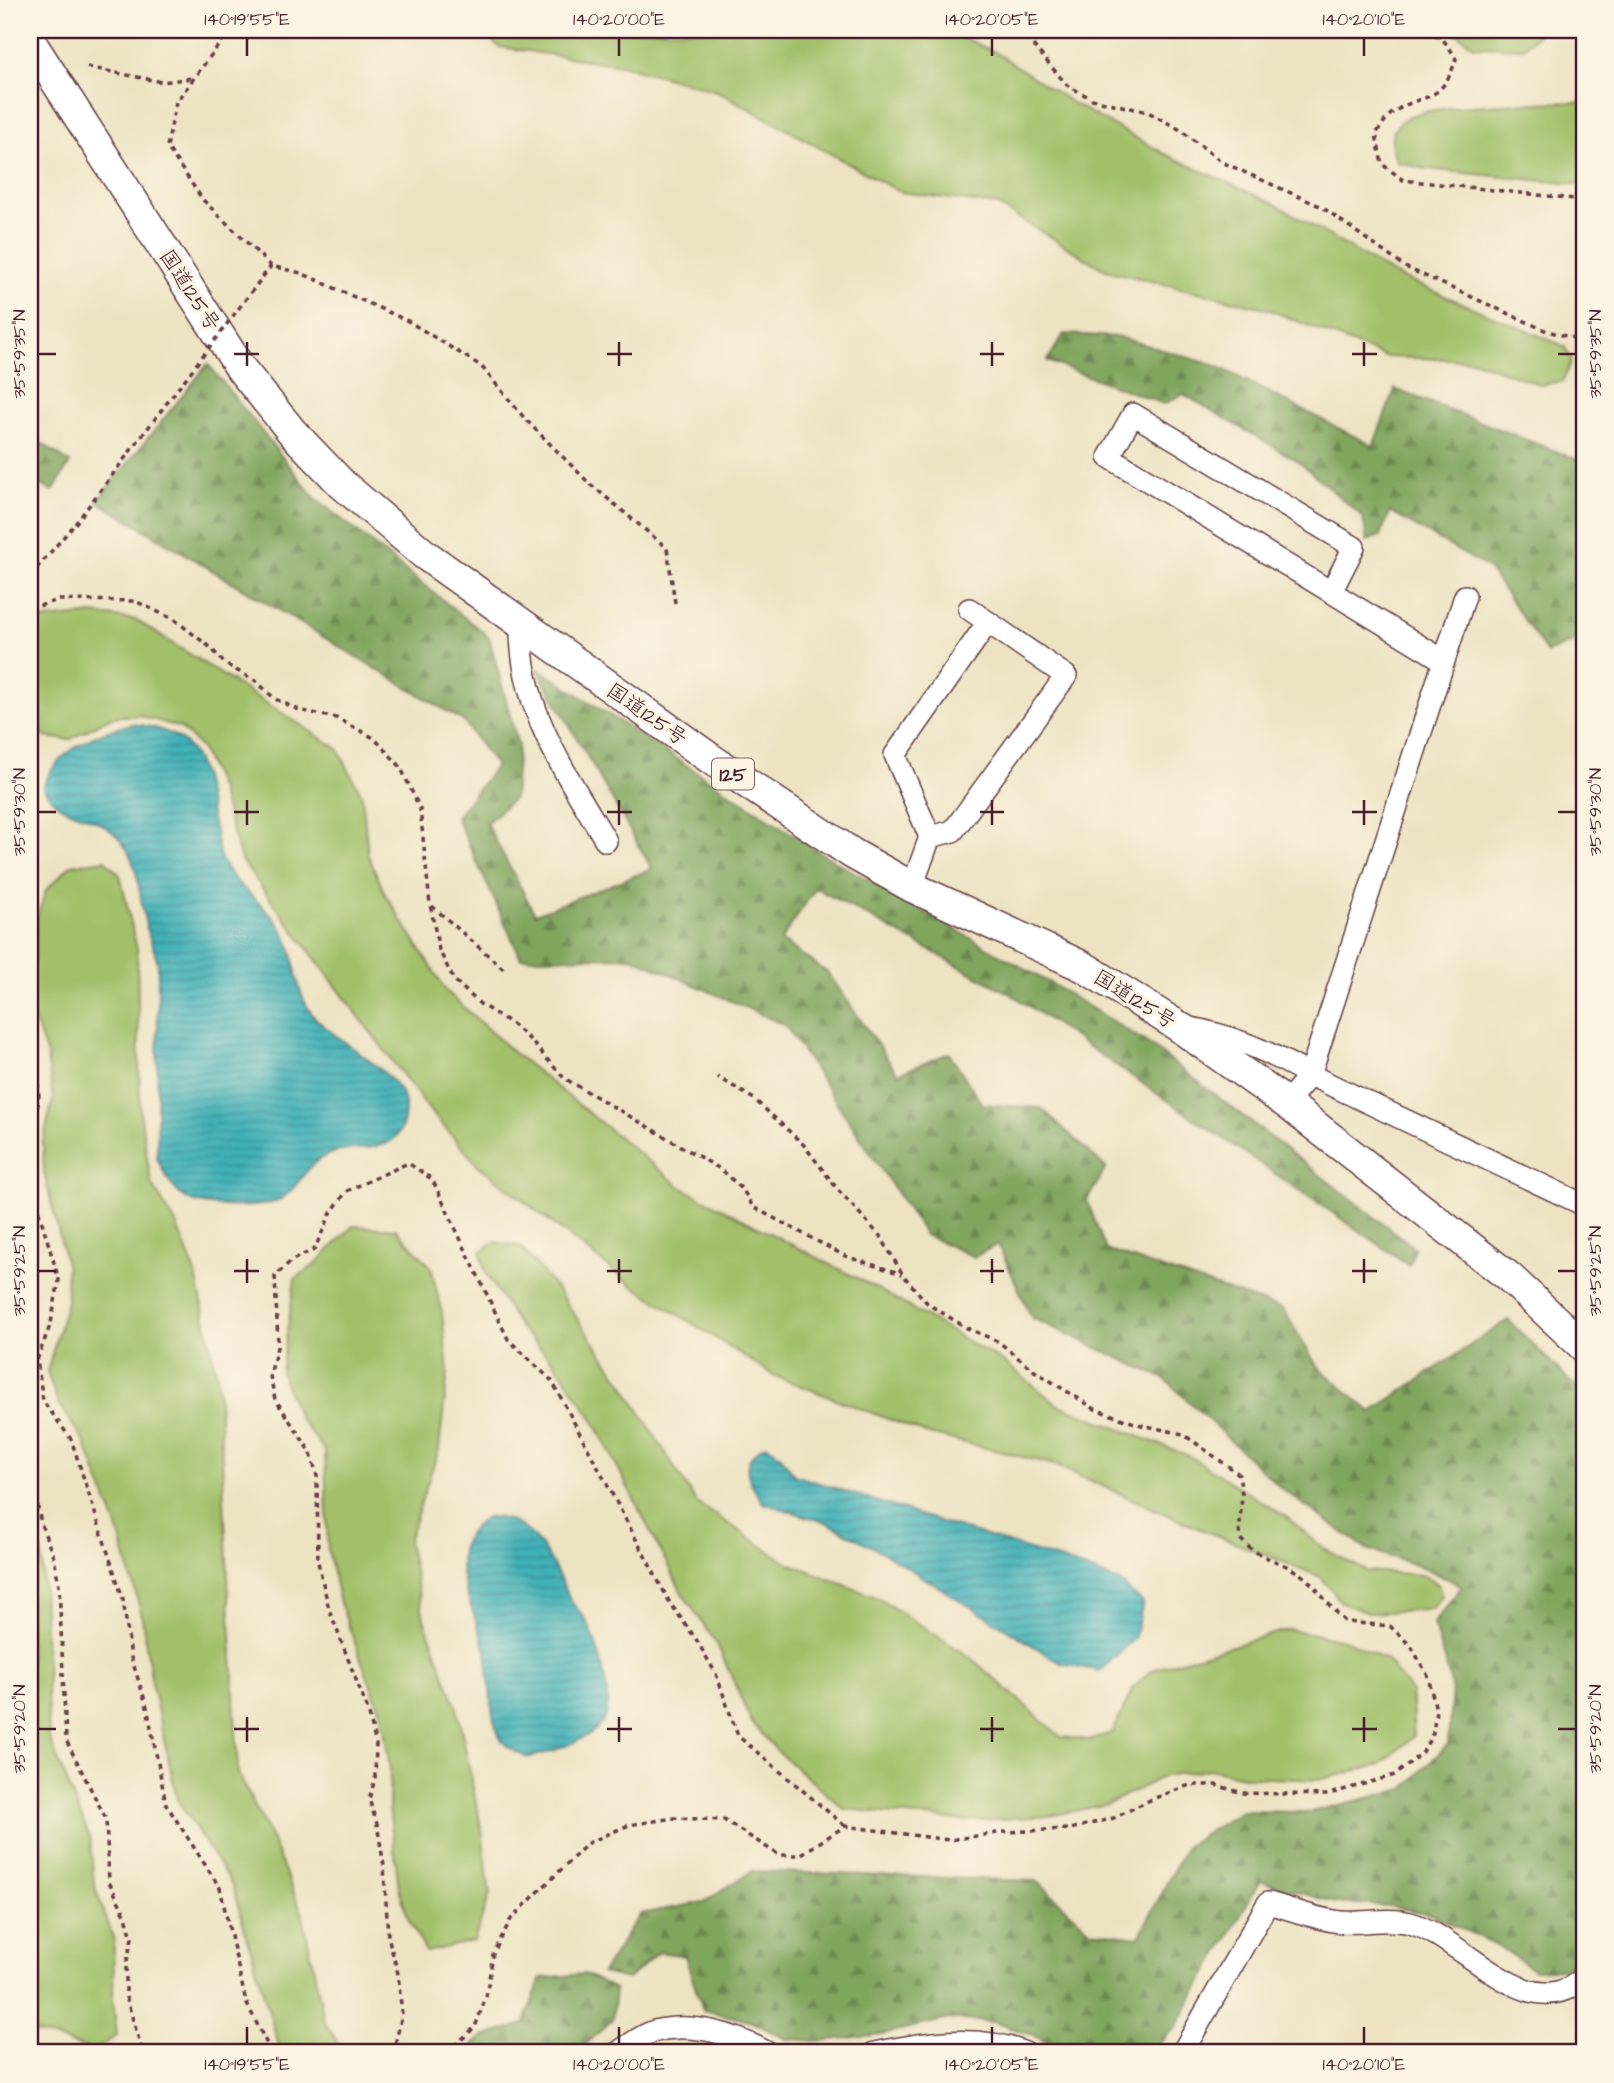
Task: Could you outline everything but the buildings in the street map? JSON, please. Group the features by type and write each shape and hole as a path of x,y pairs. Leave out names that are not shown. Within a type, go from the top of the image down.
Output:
{"highway":[{"name":"国道125号","path":"30,41 241,369 293,433 377,516 424,554 521,624 805,824 912,887 1084,967 1178,1026 1286,1103 1509,1277 1584,1347"}],"street":[{"path":"1331,592 1354,547 1133,414 1109,457 1331,592 1443,660"},
{"path":"1286,1103 1310,1075 1465,596"},
{"path":"930,837 953,831 1066,676 969,609"},
{"path":"912,887 930,837 895,755 988,622"},
{"path":"521,624 520,657 529,696 551,746 606,841"},
{"path":"1178,1026 1222,1033 1257,1046 1310,1075 1584,1205"},
{"path":"1182,2053 1268,1903 1340,1922 1410,1923 1451,1944 1506,1981 1532,1992 1558,1993 1584,1977"},
{"path":"617,2053 654,2031 701,2029 748,2042 768,2053"},
{"path":"874,2053 965,2041 1001,2043 1025,2053"}],"path":[{"path":"230,30 176,102 167,147 203,200 271,265 301,273 408,321 481,366 526,420 580,474 667,548 675,603"},
{"path":"1020,30 1068,85 1092,99 1148,112 1179,129 1222,162 1322,207 1405,267 1547,331 1583,338 1584,349"},
{"path":"1336,30 1366,33 1417,30 1442,38 1456,59 1449,81 1431,97 1390,115 1376,134 1382,163 1403,180 1584,200"},
{"path":"87,67 162,82 193,78"},
{"path":"30,576 75,524 271,265"},
{"path":"30,609 58,600 135,601 175,620 211,648 225,664 256,681 275,699 299,710 336,718 374,738 400,766 420,809 430,904 439,950 454,980 480,1004 521,1032 565,1078 722,1170 743,1190 753,1207 845,1255 903,1275"},
{"path":"430,904 506,971"},
{"path":"30,1044 37,1063 39,1098 30,1150 34,1195 59,1280 51,1323 37,1360 43,1401 71,1439 123,1598 131,1657 146,1707 166,1804 220,1888 246,2002 267,2044 267,2053"},
{"path":"393,2053 402,2015 398,1975 388,1936 384,1866 377,1824 369,1799 375,1779 376,1745 369,1714 330,1609 318,1562 317,1476 310,1451 275,1399 270,1376 278,1343 275,1276 292,1260 314,1250 332,1211 347,1191 408,1163 432,1179 508,1339 552,1381 670,1604 696,1639 716,1674 737,1736 845,1826 949,1840 1004,1832 1070,1829 1114,1818 1189,1785 1216,1785 1242,1793 1326,1795 1395,1775 1423,1752 1433,1732 1436,1710 1428,1676 1411,1646 1391,1626 1346,1622 1307,1579 1291,1567 1251,1552 1239,1537 1242,1493 1239,1474 1183,1434 1137,1424 1095,1409 1033,1370 999,1342 967,1328 928,1304 903,1275 881,1237 839,1191 803,1144 754,1099 718,1077"},
{"path":"30,1466 41,1524 54,1558 59,1585 66,1740 106,1819 109,1882 126,1916 132,1938 126,1966 126,1997 143,2053"},
{"path":"447,2053 475,2027 486,1997 493,1954 511,1919 588,1843 629,1825 674,1818 724,1820 779,1855 800,1855 845,1826"}],"green space":[{"path":"476,30 946,30 995,52 1074,104 1165,154 1279,206 1395,275 1564,346 1572,360 1563,381 1541,385 1472,360 1386,357 1265,308 1105,270 997,205 900,192 717,91 621,65 500,47"},
{"path":"1452,30 1542,30 1523,48 1474,46"},
{"path":"1584,102 1584,185 1426,169 1397,162 1393,150 1395,129 1403,120 1416,114 1489,105"},
{"path":"1064,334 1119,337 1217,366 1373,446 1395,389 1584,462 1584,637 1547,653 1488,568 1390,512 1380,536 1367,541 1363,517 1298,461 1183,394 1164,404 1047,361"},
{"path":"208,364 315,498 489,637 518,745 514,798 486,823 535,914 652,869 536,667 826,856 1057,987 1149,1044 1415,1248 1409,1265 1014,996 816,888 781,940 828,973 898,1074 949,1053 982,1104 1041,1108 1106,1168 1087,1200 1106,1250 1283,1309 1317,1366 1371,1412 1508,1320 1584,1395 1584,1949 1565,1969 1535,1970 1495,1944 1431,1914 1389,1906 1336,1903 1260,1881 1176,2027 1157,2046 1135,2053 1066,2053 1033,2035 993,2022 948,2019 883,2034 821,2041 786,2039 753,2022 703,2010 685,1956 659,1952 628,1979 602,1973 640,1914 704,1902 752,1871 1037,1881 1091,1931 1139,1937 1186,1846 1242,1811 1310,1812 1404,1789 1448,1744 1452,1687 1433,1623 1462,1586 1425,1568 1367,1549 1283,1490 1165,1379 1032,1318 998,1244 974,1257 925,1235 785,1025 632,957 521,958 456,817 496,766 463,721 97,501"},
{"path":"30,435 70,463 53,491 30,480"},
{"path":"93,614 136,620 338,749 362,796 368,855 385,894 447,992 513,1052 682,1188 876,1288 1005,1363 1058,1405 1189,1456 1288,1518 1324,1549 1366,1571 1422,1575 1438,1584 1442,1597 1431,1609 1368,1613 1341,1602 1321,1577 1193,1526 1055,1465 925,1433 775,1376 630,1284 478,1165 431,1112 241,860 219,787 201,748 181,728 139,715 111,717 69,740 45,737 30,712 30,630 38,620"},
{"path":"105,860 120,875 137,949 140,1112 151,1183 176,1224 196,1274 218,1381 238,1773 268,1832 302,1912 325,2023 345,2053 281,2053 232,1885 177,1799 153,1690 141,1612 117,1527 85,1443 58,1403 47,1372 67,1301 66,1263 44,1172 43,1142 53,1099 47,1055 31,1010 37,918 46,890 71,865"},
{"path":"353,1226 396,1229 431,1267 442,1313 448,1371 439,1449 408,1541 424,1619 457,1708 482,1832 490,1894 474,1941 426,1952 408,1918 399,1888 389,1807 390,1769 382,1715 340,1603 328,1551 325,1451 299,1418 281,1373 295,1279 316,1264"},
{"path":"494,1242 521,1247 558,1291 621,1381 696,1502 786,1562 878,1598 970,1657 1061,1737 1092,1740 1113,1732 1133,1688 1152,1670 1289,1629 1348,1641 1386,1659 1411,1691 1414,1736 1381,1764 1319,1780 1248,1777 1209,1769 1164,1776 1108,1804 1049,1816 965,1821 844,1809 778,1752 752,1723 717,1644 682,1593 594,1421 554,1362 520,1328 485,1271 481,1252"},
{"path":"30,1519 42,1555 49,1738 90,1838 94,1884 114,1940 113,1998 117,2036 93,2050 30,2031"},
{"path":"585,1974 615,1989 612,2020 577,2053 462,2053 483,2037 524,2024 541,1978"}],"water":[{"path":"132,724 156,728 174,735 187,745 202,773 221,860 235,880 273,918 286,936 305,1003 321,1024 393,1081 405,1105 403,1123 397,1135 388,1143 336,1152 323,1157 316,1161 284,1197 268,1204 216,1206 192,1201 179,1194 165,1174 157,1158 158,966 146,925 134,866 129,853 111,830 96,821 66,810 49,796 43,787 49,774 67,753 91,738"},
{"path":"766,1445 781,1456 794,1475 1074,1564 1120,1582 1143,1603 1134,1639 1100,1671 1061,1663 884,1553 828,1523 763,1503 749,1479 748,1464 757,1451"},
{"path":"489,1517 506,1519 520,1526 541,1546 572,1602 588,1624 605,1680 607,1712 595,1729 573,1743 527,1758 506,1745 495,1724 486,1653 463,1579 461,1561 464,1544 472,1529"}]}
